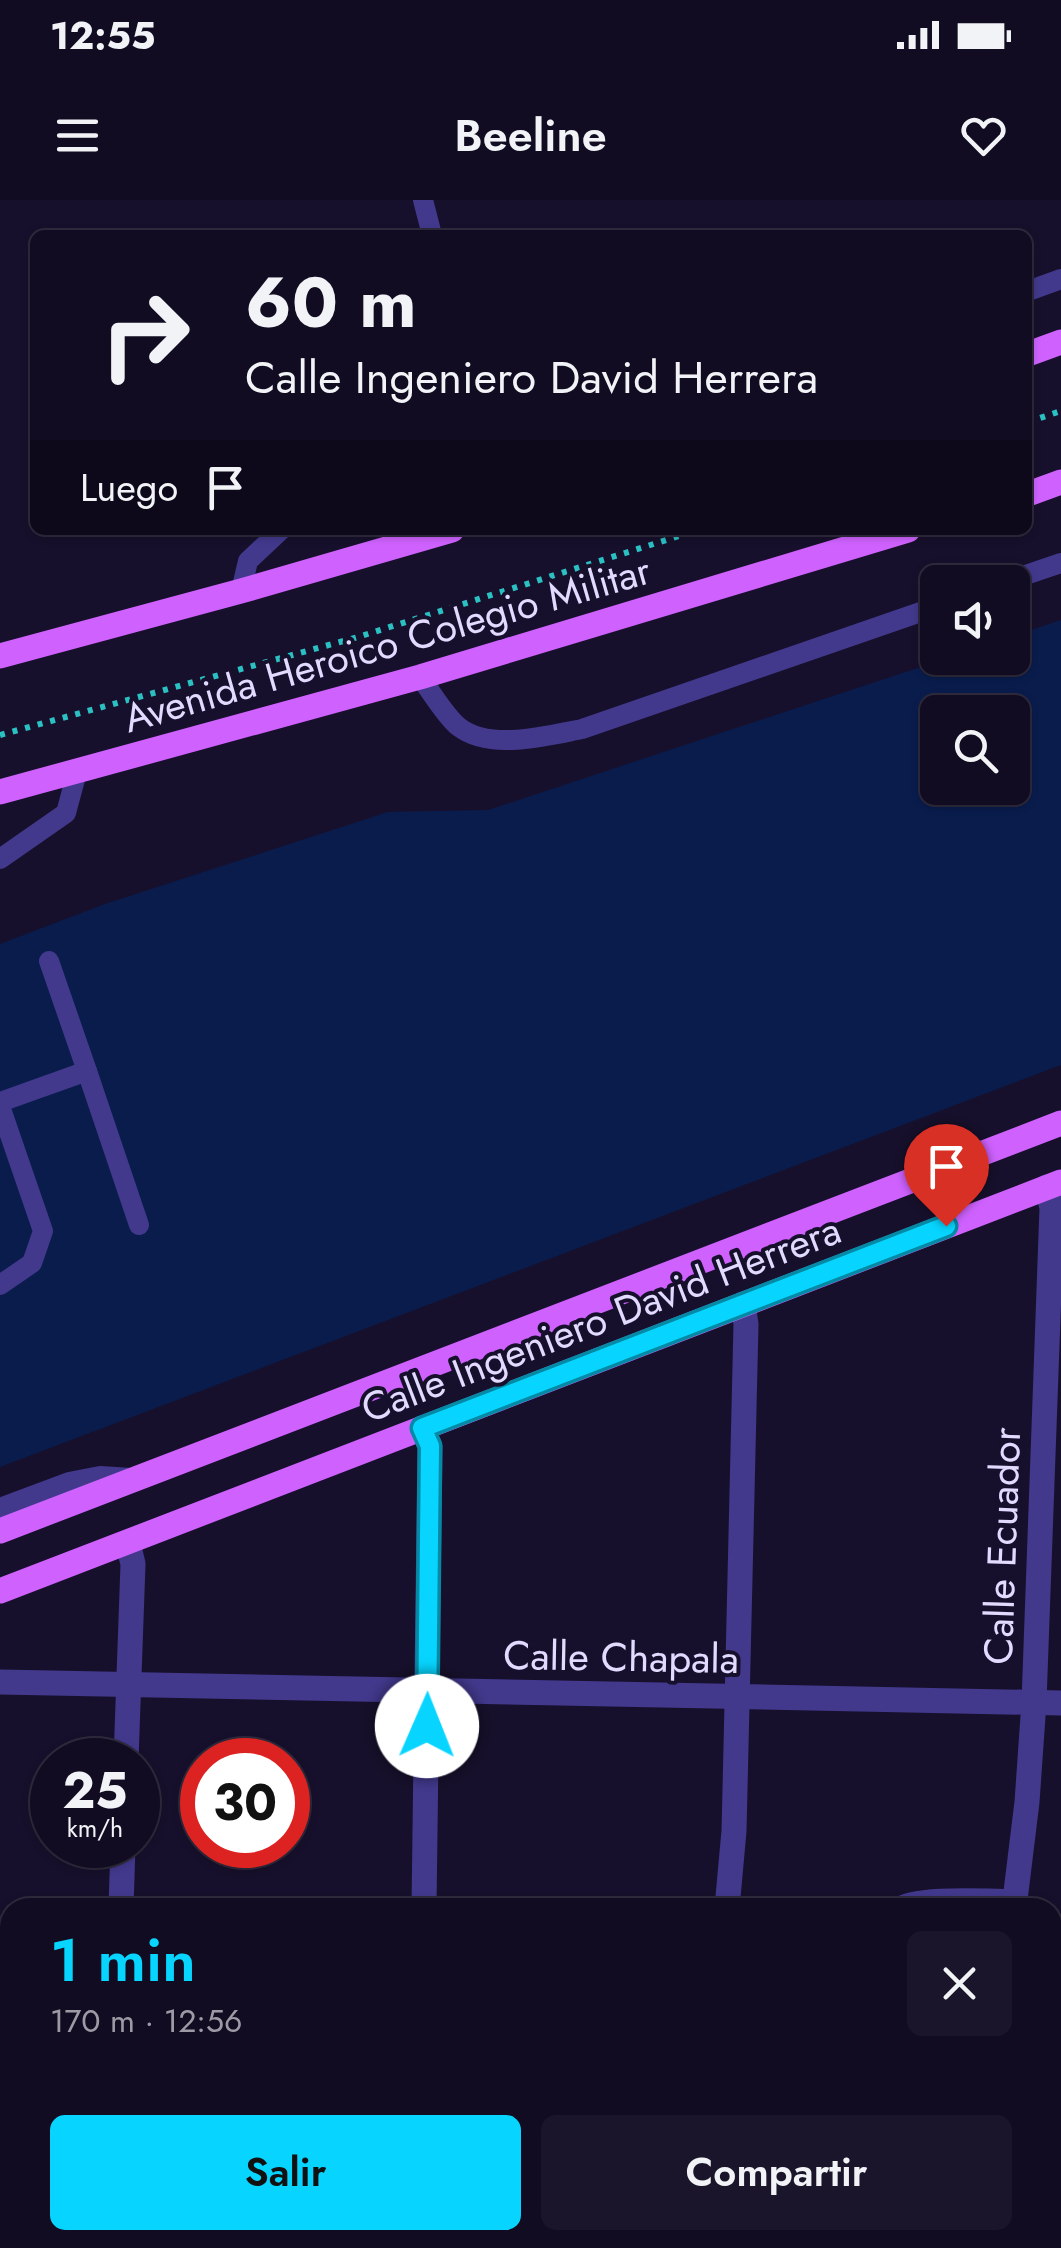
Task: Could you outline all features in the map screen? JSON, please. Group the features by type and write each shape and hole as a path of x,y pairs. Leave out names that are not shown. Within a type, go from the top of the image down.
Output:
{"main road":[{"path":"1032,353 1061,342"},
{"path":"1032,493 1061,482"},
{"path":"0,656 435,535"},
{"name":"Avenida Heroico Colegio Militar","path":"0,792 420,676 891,535"},
{"name":"Calle Ingeniero David Herrera","path":"0,1530 1061,1123"},
{"name":"Calle Ingeniero David Herrera","path":"0,1591 1054,1184"}],"street":[{"name":"Calle Ecuador","path":"1015,1898 1034,1702 1054,1184"},
{"path":"728,1898 734,1831 744,1304"},
{"path":"422,1428 430,1446 424,1898"},
{"path":"127,1738 133,1564 128,1542"},
{"name":"Calle Chapala","path":"0,1682 1061,1703"},
{"path":"121,1898 122,1868"}],"lane":[{"path":"423,200 431,230"},
{"path":"1032,289 1061,278"},
{"path":"242,591 248,561 276,535"},
{"path":"1030,573 1061,563"},
{"path":"420,676 458,726 482,738 526,740 582,729 920,612"},
{"path":"0,859 66,813 76,772"},
{"path":"50,961 139,1224"},
{"path":"0,1285 32,1263 43,1231 0,1104 86,1071"},
{"path":"0,1508 69,1482 100,1476 138,1478"}],"path":[{"path":"1032,421 1061,411"},
{"path":"0,735 358,637 682,535"}],"water":[{"path":"1061,620 1061,1065 0,1467 0,944 105,904 388,812 488,810 920,667 920,675 1030,675 1030,630"}],"route":[{"path":"427,1726 430,1446 422,1428 946,1226"}]}
